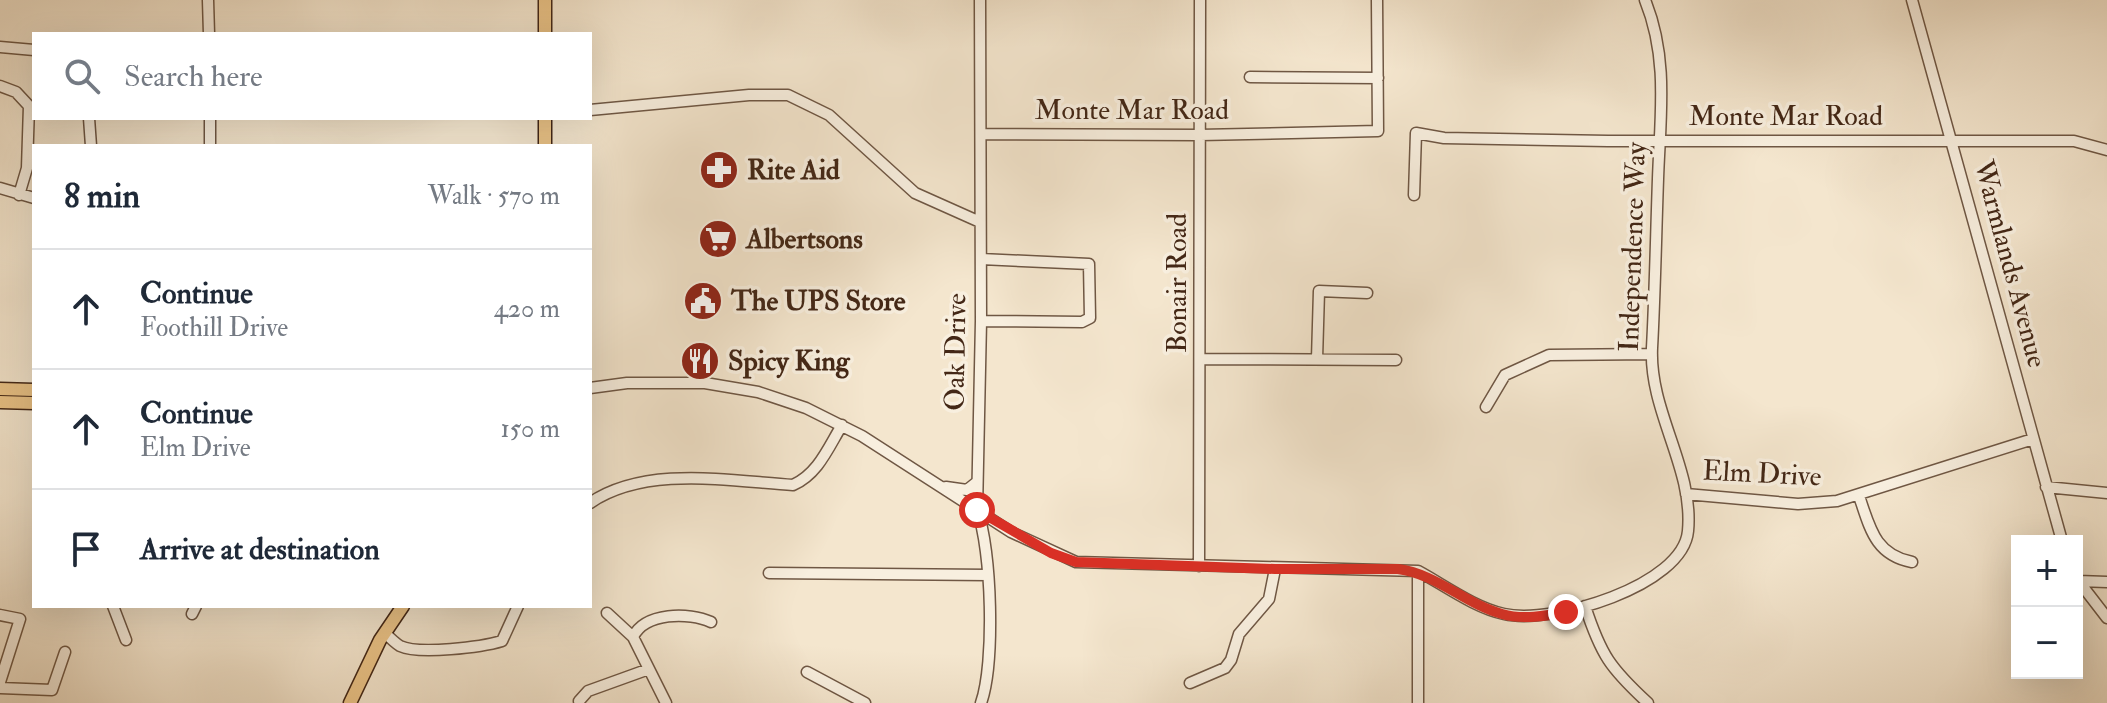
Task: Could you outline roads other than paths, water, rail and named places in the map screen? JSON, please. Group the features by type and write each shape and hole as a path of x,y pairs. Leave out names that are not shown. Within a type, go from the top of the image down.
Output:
{"main road":[{"path":"545,0 545,32"},
{"path":"545,120 545,144"},
{"path":"0,389 32,390"},
{"path":"0,402 32,403"},
{"path":"350,703 385,633 402,608"}],"street":[{"path":"208,0 209,32"},
{"name":"Oak Drive","path":"980,0 981,321 977,510 984,528 988,575 988,671 981,703"},
{"name":"Bonair Road","path":"1199,566 1202,359 1200,0"},
{"path":"1250,77 1378,78 1377,0"},
{"name":"Independence Way","path":"1645,0 1661,52 1652,354 1659,410 1686,494"},
{"name":"Warmlands Avenue","path":"1912,0 2060,535"},
{"path":"0,47 32,50"},
{"name":"Monte Mar Road","path":"981,134 1200,135 1378,131 1378,78"},
{"path":"0,86 16,92 29,106 27,168 19,195"},
{"path":"592,110 749,95 788,95 829,115 915,193 980,222"},
{"path":"89,120 91,144"},
{"path":"210,120 210,144"},
{"name":"Monte Mar Road","path":"1414,195 1416,133 1444,138 2074,141 2107,150"},
{"path":"0,188 32,198"},
{"path":"981,259 1089,264 1090,318 1082,322 981,321"},
{"path":"1317,359 1319,291 1367,293"},
{"path":"1486,407 1505,375 1549,355 1652,354"},
{"path":"1202,359 1396,360"},
{"path":"592,388 627,383 705,383 758,392 806,408 842,425 977,510 1063,559 1094,565 1418,571 1418,703"},
{"path":"592,502 609,490 678,480 793,485 806,479 821,463 842,425"},
{"name":"Elm Drive","path":"1418,571 1501,614 1544,616 1585,606 1661,574 1681,554 1689,533 1686,494 1811,504 1859,496 2033,439"},
{"path":"937,484 959,491 977,482"},
{"path":"2046,487 2107,493"},
{"path":"1859,496 1875,541 1893,557 1912,562"},
{"path":"1190,683 1225,668 1231,660 1239,634 1269,599 1275,569"},
{"path":"769,573 988,575"},
{"path":"2083,580 2107,582"},
{"path":"2083,588 2107,618"},
{"path":"1585,606 1599,648 1610,665 1648,703"},
{"path":"114,608 126,640"},
{"path":"385,633 400,646 421,650 487,645 502,641 517,608"},
{"path":"607,613 633,637 666,703"},
{"path":"0,615 20,619 0,685 52,690 65,652"},
{"path":"633,637 638,629 675,615 697,616 711,622"},
{"path":"579,701 588,691 649,669"},
{"path":"807,672 865,703"}],"place":[{"name":"Rite Aid","path":"719,170"},
{"name":"Albertsons","path":"718,239"},
{"name":"The UPS Store","path":"703,301"},
{"name":"Spicy King","path":"700,361"}]}
